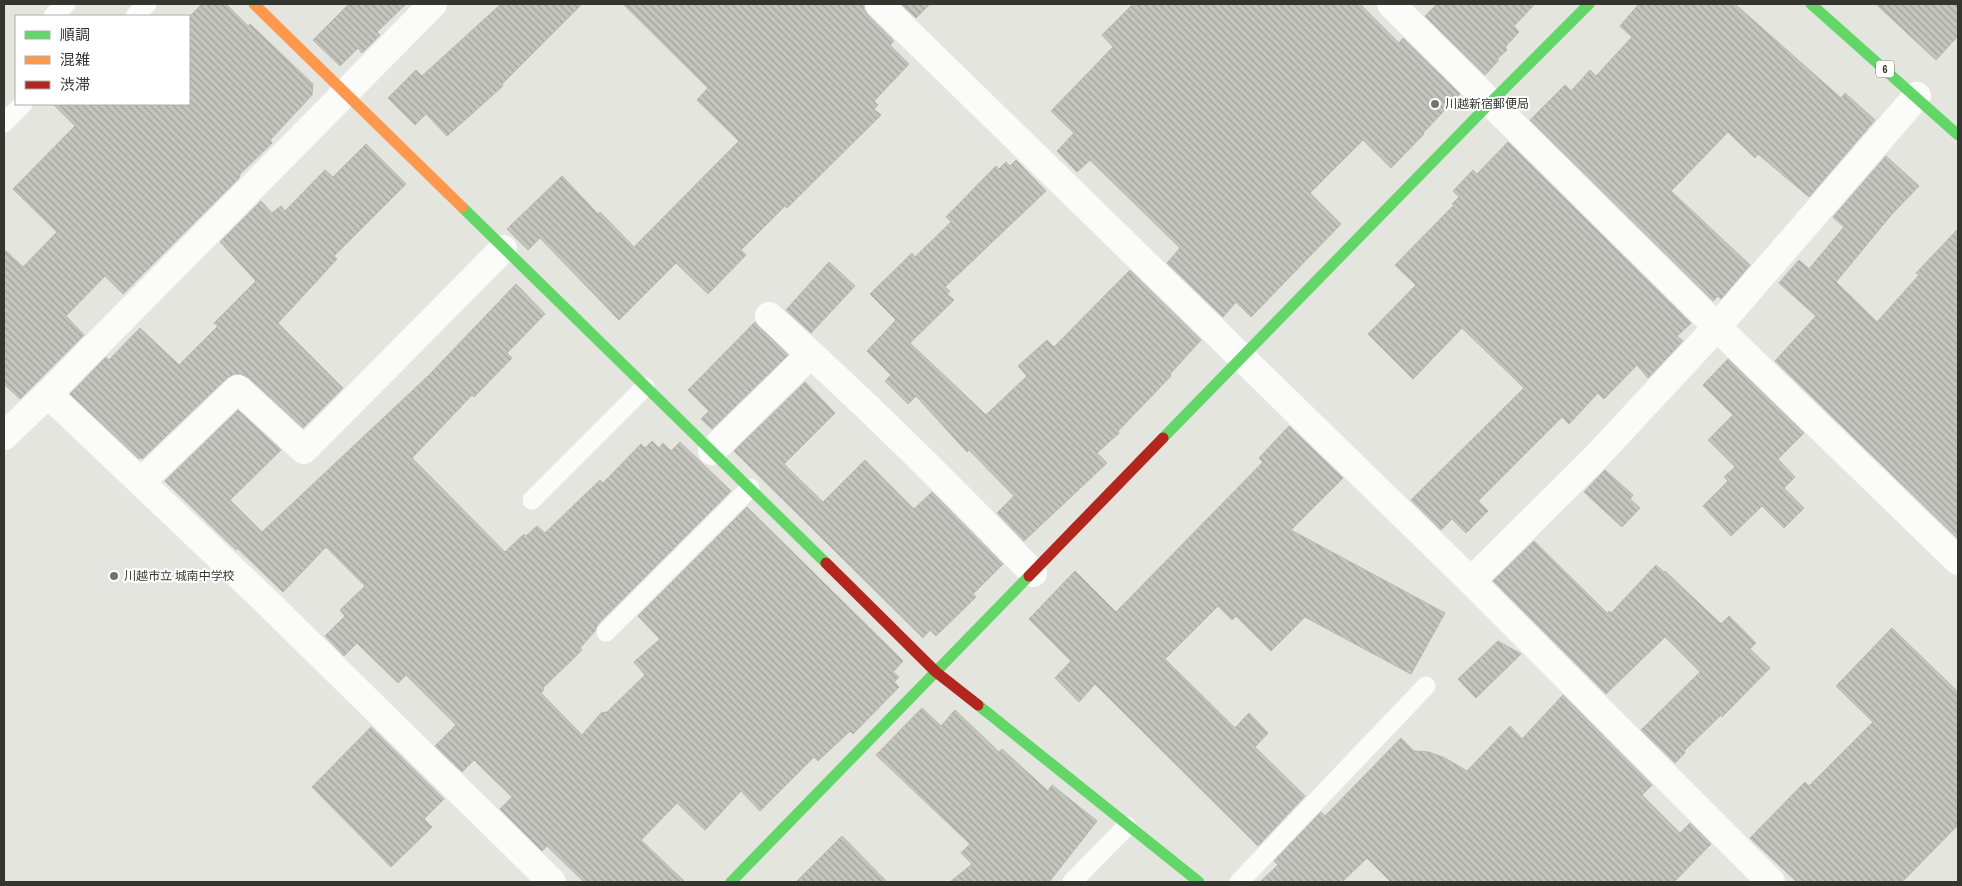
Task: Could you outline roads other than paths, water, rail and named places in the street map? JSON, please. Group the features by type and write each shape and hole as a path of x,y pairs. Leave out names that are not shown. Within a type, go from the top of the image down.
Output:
{"street":[{"path":"254,4 645,387 712,450 936,672 1199,882"},
{"path":"4,436 48,394 433,4"},
{"path":"879,4 1471,581 1771,882"},
{"path":"1391,4 1717,327 1958,561"},
{"path":"731,882 1491,102 1589,4"},
{"name":"6","path":"1811,4 1917,96 1958,135"},
{"path":"1471,581 1596,458 1717,327 1917,96"},
{"path":"142,482 238,389 304,450 504,249"},
{"path":"769,316 973,510 1033,573"},
{"path":"712,450 811,354"},
{"path":"48,394 142,482 413,744 552,882"}],"lane":[{"path":"54,15 66,4"},
{"path":"136,15 147,4"},
{"path":"4,123 22,105"},
{"path":"532,500 645,387"},
{"path":"606,632 750,488"},
{"path":"1239,882 1426,686"},
{"path":"1072,882 1127,826"}],"place":[{"name":"川越新宿郵便局","path":"1435,104"},
{"name":"川越市立 城南中学校","path":"114,576"}]}
